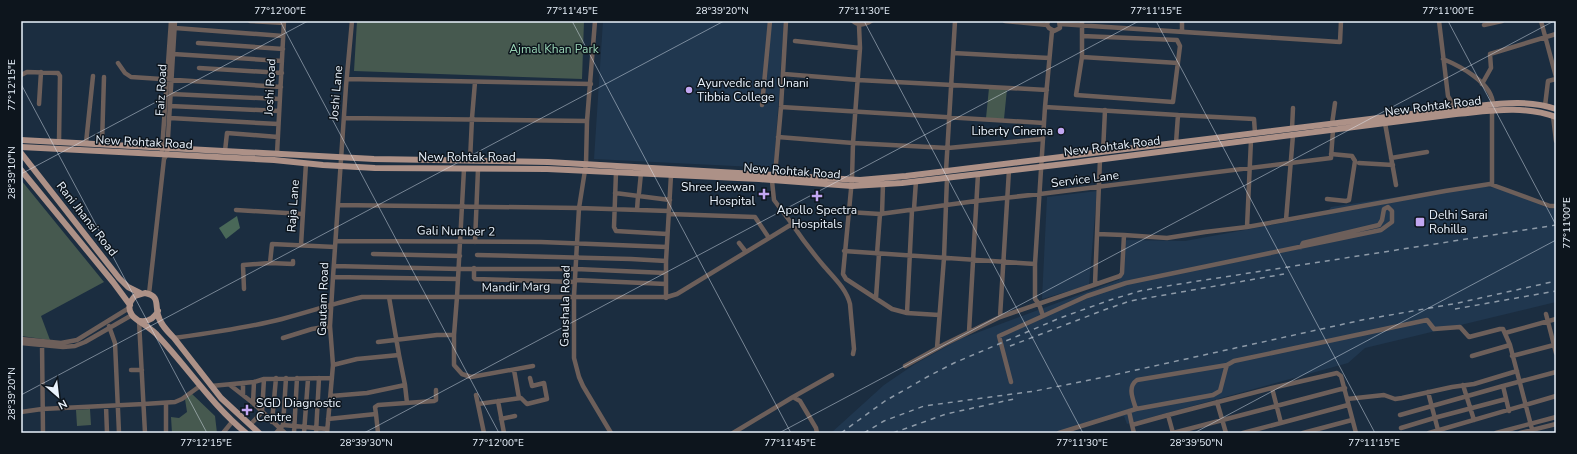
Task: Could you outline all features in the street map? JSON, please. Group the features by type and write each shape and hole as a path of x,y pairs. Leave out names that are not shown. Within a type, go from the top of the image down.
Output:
{"main road":[{"name":"New Rohtak Road","path":"1333,127 1385,123 1526,104 1556,109"},
{"name":"New Rohtak Road","path":"21,140 102,144 164,153 225,151 341,158 470,161 774,178 852,186 916,181 946,174 1042,163 1100,159 1251,140 1292,132 1460,108 1527,110 1555,118"},
{"name":"New Rohtak Road","path":"21,147 164,153 340,166 464,169 586,167 616,172 671,175 852,179 946,174 978,174 1009,170 1103,152 1255,133 1292,132"},
{"name":"Rani Jhansi Road","path":"21,153 119,278 128,287 140,293"},
{"name":"Rani Jhansi Road","path":"21,170 113,282 130,307"},
{"path":"246,433 232,422 158,335 132,315 130,307 132,298 140,293 149,294 157,301 158,315 166,329 221,398 259,433"},
{"path":"140,321 151,319 156,315 158,309"}],"street":[{"path":"164,153 170,80 171,21"},
{"name":"Faiz Road","path":"149,294 164,153 170,118 170,80 176,21"},
{"path":"250,21 284,22"},
{"name":"Joshi Lane","path":"340,166 352,21"},
{"name":"Gaushala Road","path":"595,21 587,121 586,167 579,208 574,296 574,358 583,386 611,433"},
{"path":"762,105 770,21"},
{"path":"786,21 784,74 774,178 774,200 803,241 835,278 848,297 854,349 853,354"},
{"path":"853,21 859,25 865,25 871,21"},
{"path":"937,348 944,258 946,174 956,21"},
{"path":"1005,21 1048,23 1048,28 1052,31"},
{"path":"1182,21 1182,31"},
{"path":"1052,31 1058,30 1060,22 1340,42 1341,21"},
{"path":"1439,21 1448,96 1452,103 1460,108"},
{"path":"1484,25 1502,21"},
{"path":"1541,21 1555,67 1556,78 1548,82 1545,106"},
{"name":"Joshi Road","path":"277,154 284,22"},
{"path":"1082,23 1082,36 1082,58 1076,95 1173,102 1180,46 1177,40 1082,36"},
{"path":"859,25 860,48 853,144 852,186 844,251 843,274 844,277 860,289 895,310 906,313 939,315"},
{"path":"175,28 283,36"},
{"path":"1043,316 1035,297 1035,264 1045,107 1052,31"},
{"path":"1482,84 1491,68 1490,54 1556,34"},
{"path":"796,41 860,48"},
{"path":"198,43 283,49"},
{"path":"953,53 1049,58"},
{"path":"173,54 282,61"},
{"path":"1082,58 1178,63"},
{"path":"1443,59 1468,71 1491,94 1492,184"},
{"path":"118,63 125,73 131,77 281,87"},
{"path":"199,68 282,73"},
{"path":"21,75 27,72 58,73 60,78 59,142"},
{"path":"39,104 42,72"},
{"path":"784,74 858,80 1047,90"},
{"path":"86,143 93,76"},
{"path":"102,144 104,78"},
{"path":"347,78 591,84"},
{"path":"470,161 475,82"},
{"path":"171,94 280,99"},
{"path":"1327,199 1349,200 1355,161 1352,156 1331,154 1335,104"},
{"path":"170,106 279,111"},
{"path":"781,106 1044,123"},
{"path":"1045,107 1254,119 1255,133"},
{"path":"1286,220 1291,163 1292,108"},
{"path":"1103,152 1105,110"},
{"path":"1176,143 1177,115"},
{"path":"170,118 278,124"},
{"path":"344,118 472,118 587,121"},
{"path":"1555,118 1556,140"},
{"path":"1385,123 1396,185"},
{"path":"225,151 227,133 278,137"},
{"path":"778,137 853,144 948,148 1043,139"},
{"path":"1247,227 1251,140"},
{"path":"1391,158 1427,152"},
{"name":"Service Lane","path":"848,212 881,214 1331,158 1331,154"},
{"path":"1094,284 1100,159"},
{"path":"1358,163 1392,165"},
{"name":"Raja Lane","path":"270,263 272,244 301,245 306,164"},
{"name":"Gautam Road","path":"327,431 333,365 330,326 340,166"},
{"path":"464,169 460,256 454,335 454,363 462,374 471,377 533,366"},
{"path":"475,242 478,169"},
{"path":"1000,317 1009,170"},
{"path":"616,172 614,227 618,232 668,234"},
{"path":"637,210 641,173"},
{"path":"969,332 978,174"},
{"path":"666,298 666,261 671,175"},
{"path":"906,313 916,181"},
{"path":"876,298 883,184"},
{"path":"1097,234 1167,238 1247,227 1445,191 1492,184 1525,197 1556,206"},
{"path":"615,193 670,200"},
{"path":"338,205 615,209 755,217 769,238"},
{"path":"1011,382 999,336 1087,296 1126,283 1301,247 1381,230 1392,222 1392,211 1388,207 1384,209 1379,226 1303,243 1301,247"},
{"path":"236,210 302,214"},
{"name":"Mandir Marg","path":"174,338 206,334 282,319 332,304 362,297 574,296 666,298 677,294 792,224"},
{"path":"905,366 937,348 1000,317 1122,275 1124,235"},
{"name":"Gali Number 2","path":"336,241 541,242 667,248"},
{"path":"739,243 746,252"},
{"path":"301,245 335,247"},
{"path":"844,251 1035,264"},
{"path":"372,254 460,256"},
{"path":"477,255 666,261"},
{"path":"244,289 243,265 270,263 293,264 293,261"},
{"path":"334,266 459,269 576,269 666,273"},
{"path":"474,268 475,279 666,284"},
{"path":"333,277 458,279"},
{"path":"388,297 405,385 407,403"},
{"path":"21,343 61,343 77,340 130,307"},
{"path":"1546,314 1556,352"},
{"path":"21,339 64,347 81,345 132,315"},
{"path":"1136,409 1131,387 1137,380 1227,365 1234,361 1427,320 1434,329 1460,327 1469,337 1503,329 1510,346 1533,431"},
{"path":"1505,333 1556,320"},
{"path":"140,321 145,433"},
{"path":"107,322 115,343 118,433"},
{"path":"283,338 312,329 330,326"},
{"path":"378,342 437,335 454,335"},
{"path":"42,343 43,433"},
{"path":"1512,356 1554,345"},
{"path":"1472,356 1510,346"},
{"path":"333,365 357,359 399,354"},
{"path":"1059,433 1136,409 1198,398 1217,393 1222,388 1227,365"},
{"path":"131,370 142,370"},
{"path":"514,370 519,398"},
{"path":"1347,399 1384,395 1402,398 1480,382 1517,371"},
{"path":"1400,415 1556,372"},
{"path":"1132,425 1272,388 1339,373 1345,388 1356,433"},
{"path":"733,433 832,375"},
{"path":"211,386 230,385 276,378 332,378"},
{"path":"272,422 276,378"},
{"path":"285,433 282,427 286,378"},
{"path":"294,433 297,378"},
{"path":"304,433 308,378"},
{"path":"316,430 318,378"},
{"path":"478,404 521,398 527,404 547,398 544,383 532,386 530,378"},
{"path":"250,425 262,412 264,379"},
{"path":"253,403 254,382"},
{"path":"243,383 243,395"},
{"path":"230,385 253,403 272,422 282,427 294,426 327,431"},
{"path":"331,396 367,393 405,385"},
{"path":"1463,385 1474,420"},
{"path":"21,412 42,408 166,403 182,399 200,386"},
{"path":"1503,386 1509,411"},
{"path":"1272,388 1281,423"},
{"path":"1168,415 1173,433 1345,388"},
{"path":"378,433 376,406 436,400 436,390"},
{"path":"1428,392 1438,430"},
{"path":"476,395 484,433"},
{"path":"1429,433 1509,411 1556,396"},
{"path":"793,397 800,401 816,428 816,433"},
{"path":"1401,428 1506,399"},
{"path":"498,401 504,433"},
{"path":"1217,402 1226,433"},
{"path":"166,403 166,433"},
{"path":"1243,433 1348,405"},
{"path":"106,406 107,433"},
{"path":"1129,411 1134,433"},
{"path":"328,420 376,414"},
{"path":"501,419 515,416"},
{"path":"1496,433 1556,417"},
{"path":"1302,433 1352,420"},
{"path":"223,433 232,422"},
{"path":"1520,433 1533,431 1556,424"},
{"path":"276,433 282,427"}],"shaded area":[{"name":"Ayurvedic and Unani Tibbia College","path":"603,21 784,21 774,168 594,159"},
{"path":"1469,186 1503,188 1550,209 1556,208 1556,302 1365,348 1348,363 1127,424 1124,416 1058,433 831,433 884,385 915,364 960,339 1119,280 1124,240 1185,241 1326,215 1331,207"},
{"path":"1097,191 1089,285 1042,299 1047,197"}],"green space":[{"name":"Ajmal Khan Park","path":"357,21 584,21 582,79 354,71"},
{"path":"989,88 1007,89 1004,119 986,118"},
{"path":"21,180 104,282 41,316 50,340 21,336"},
{"path":"237,216 240,228 226,239 219,228"},
{"path":"191,393 215,416 217,433 172,433 171,417 179,418 187,412 185,399"},
{"path":"90,409 91,425 77,426 76,410"}],"railway":[{"path":"841,433 885,401 954,363 1060,318 1140,291 1556,225"},
{"path":"1010,346 1130,301 1284,274"},
{"path":"864,433 884,421 924,406 1035,391 1362,320 1458,303 1556,281"},
{"path":"1455,309 1556,291"},
{"path":"893,433 946,414 1014,399"}],"place":[{"name":"Ayurvedic and Unani Tibbia College","path":"689,90"},
{"name":"Liberty Cinema","path":"1061,131"},
{"name":"Shree Jeewan Hospital","path":"764,194"},
{"name":"Apollo Spectra Hospitals","path":"817,196"},
{"name":"Delhi Sarai Rohilla","path":"1420,222"},
{"name":"SGD Diagnostic Centre","path":"247,410"}]}
